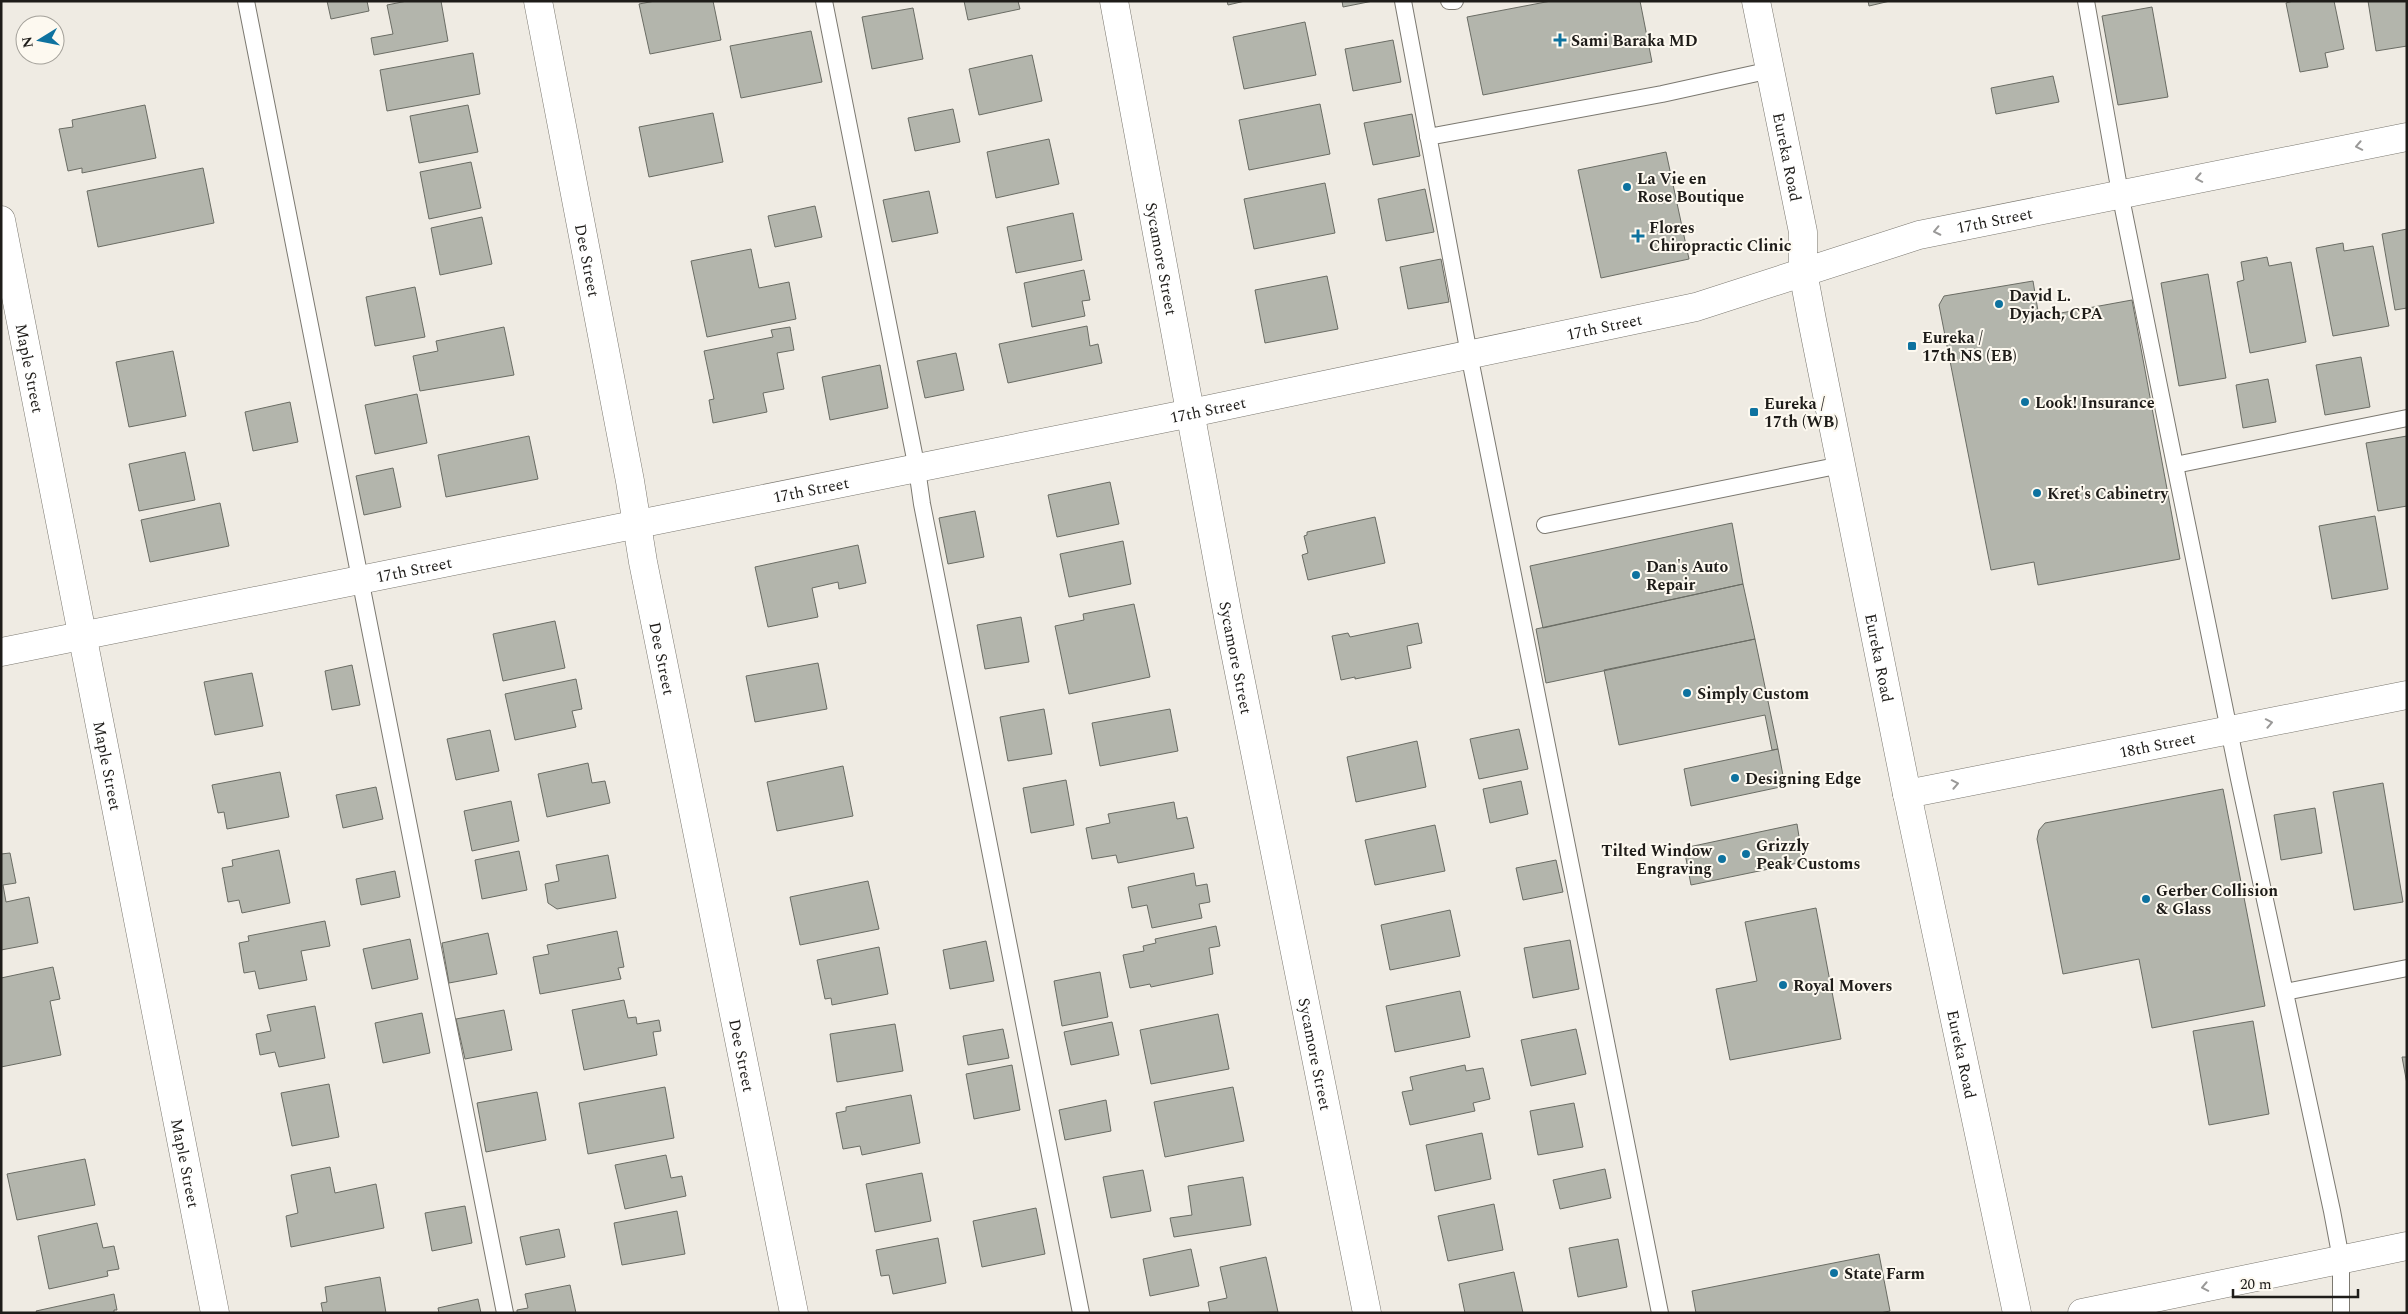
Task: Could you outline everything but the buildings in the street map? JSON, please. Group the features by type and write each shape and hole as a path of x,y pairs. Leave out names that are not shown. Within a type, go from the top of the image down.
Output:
{"street":[{"name":"Dee Street","path":"538,1 637,525 794,1313"},
{"name":"Sycamore Street","path":"1114,1 1229,622 1367,1313"},
{"name":"Eureka Road","path":"1756,1 1803,232 1803,272 1841,465 1907,794 2017,1313"},
{"name":"17th Street","path":"1,652 917,469 1696,307 1919,234 2407,137"},
{"name":"Maple Street","path":"1,220 215,1313"},
{"name":"18th Street","path":"1907,794 2407,695"},
{"path":"2082,1313 2407,1246"}],"lane":[{"path":"246,1 505,1313"},
{"path":"824,1 1081,1313"},
{"path":"1403,1 1468,354 1660,1313"},
{"path":"1449,1 1455,1"},
{"path":"2086,1 2120,193 2175,465 2341,1259 2341,1313"},
{"path":"1428,137 1662,94 1770,70"},
{"path":"2175,465 2407,418"},
{"path":"1545,525 1841,465"},
{"path":"2285,992 2407,968"}],"place":[{"name":"Sami Baraka MD","path":"1560,40"},
{"name":"La Vie en Rose Boutique","path":"1627,187"},
{"name":"Flores Chiropractic Clinic","path":"1638,236"},
{"name":"David L. Dyjach, CPA","path":"1999,304"},
{"name":"Eureka / 17th NS (EB)","path":"1912,346"},
{"name":"Look! Insurance","path":"2025,402"},
{"name":"Eureka / 17th (WB)","path":"1754,412"},
{"name":"Kret's Cabinetry","path":"2037,493"},
{"name":"Dan's Auto Repair","path":"1636,575"},
{"name":"Simply Custom","path":"1687,693"},
{"name":"Designing Edge","path":"1735,778"},
{"name":"Grizzly Peak Customs","path":"1746,854"},
{"name":"Tilted Window Engraving","path":"1722,859"},
{"name":"Gerber Collision & Glass","path":"2146,899"},
{"name":"Royal Movers","path":"1783,985"},
{"name":"State Farm","path":"1834,1273"}]}
